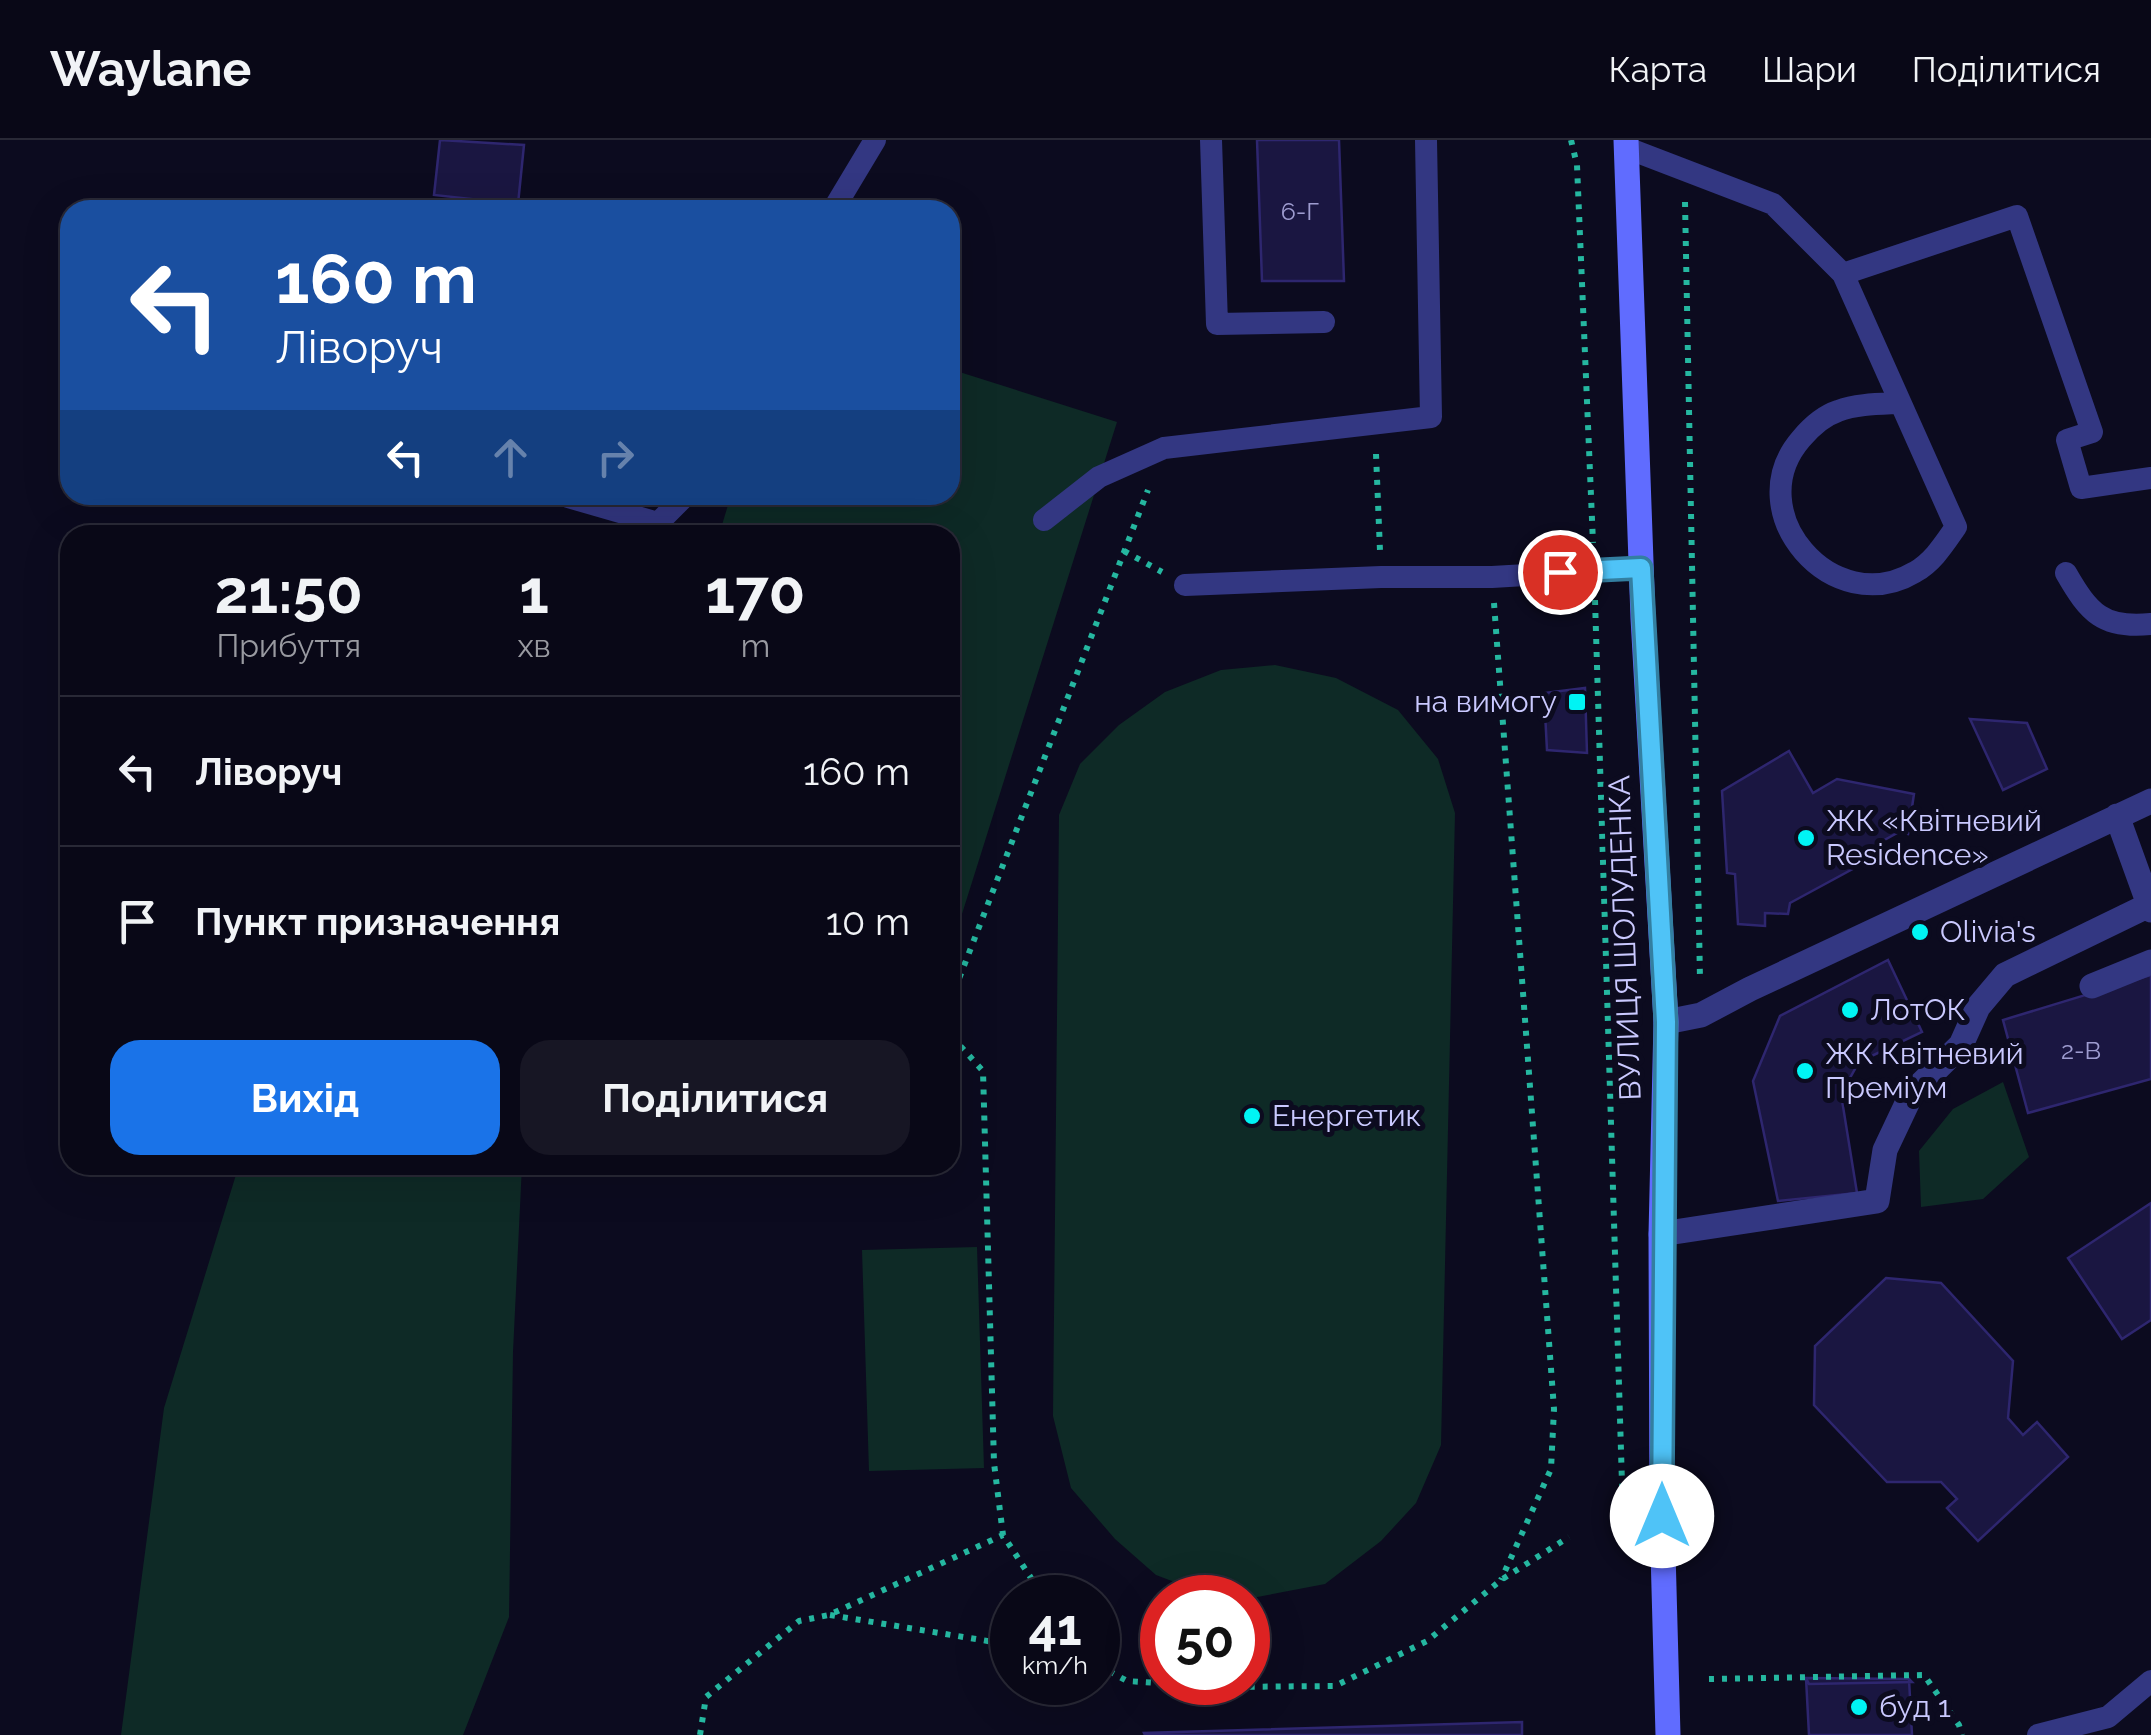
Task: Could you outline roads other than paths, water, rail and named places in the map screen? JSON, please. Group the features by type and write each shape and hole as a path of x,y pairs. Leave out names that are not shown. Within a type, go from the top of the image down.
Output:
{"main road":[{"name":"ВУЛИЦЯ ШОЛУДЕНКА","path":"1627,144 1641,568 1666,1022 1662,1516 1668,1735"}],"street":[{"path":"1666,1022 1701,1016 2151,800"},
{"path":"1662,1234 1877,1201 1885,1150 1912,1093 1961,1045 1978,1006 2005,975 2150,907 2117,816"},
{"path":"2092,986 2151,962"}],"lane":[{"path":"839,200 876,140"},
{"path":"1211,140 1218,324 1324,322"},
{"path":"1044,520 1099,476 1164,448 1430,417 1426,140"},
{"path":"1627,144 1773,204 1843,274 1956,527 1938,553 1914,573 1891,582 1860,584 1838,578 1802,553 1786,526 1780,496 1785,466 1793,449 1813,426 1838,411 1899,403"},
{"path":"1843,274 2017,216 2092,432 2066,440 2081,488 2151,478"},
{"path":"596,505 658,523 676,505"},
{"path":"1185,585 1492,577 1641,568"},
{"path":"2066,574 2086,608 2121,628 2151,624"},
{"path":"2038,1735 2108,1717 2151,1681"}],"place":[{"name":"на вимогу","path":"1577,702"},
{"name":"ЖК «Квітневий Residence»","path":"1806,838"},
{"name":"Olivia's","path":"1920,932"},
{"name":"ЛотОК","path":"1850,1010"},
{"name":"ЖК Квітневий Преміум","path":"1805,1071"},
{"name":"Енергетик","path":"1252,1116"},
{"name":"буд 1","path":"1859,1707"}]}
